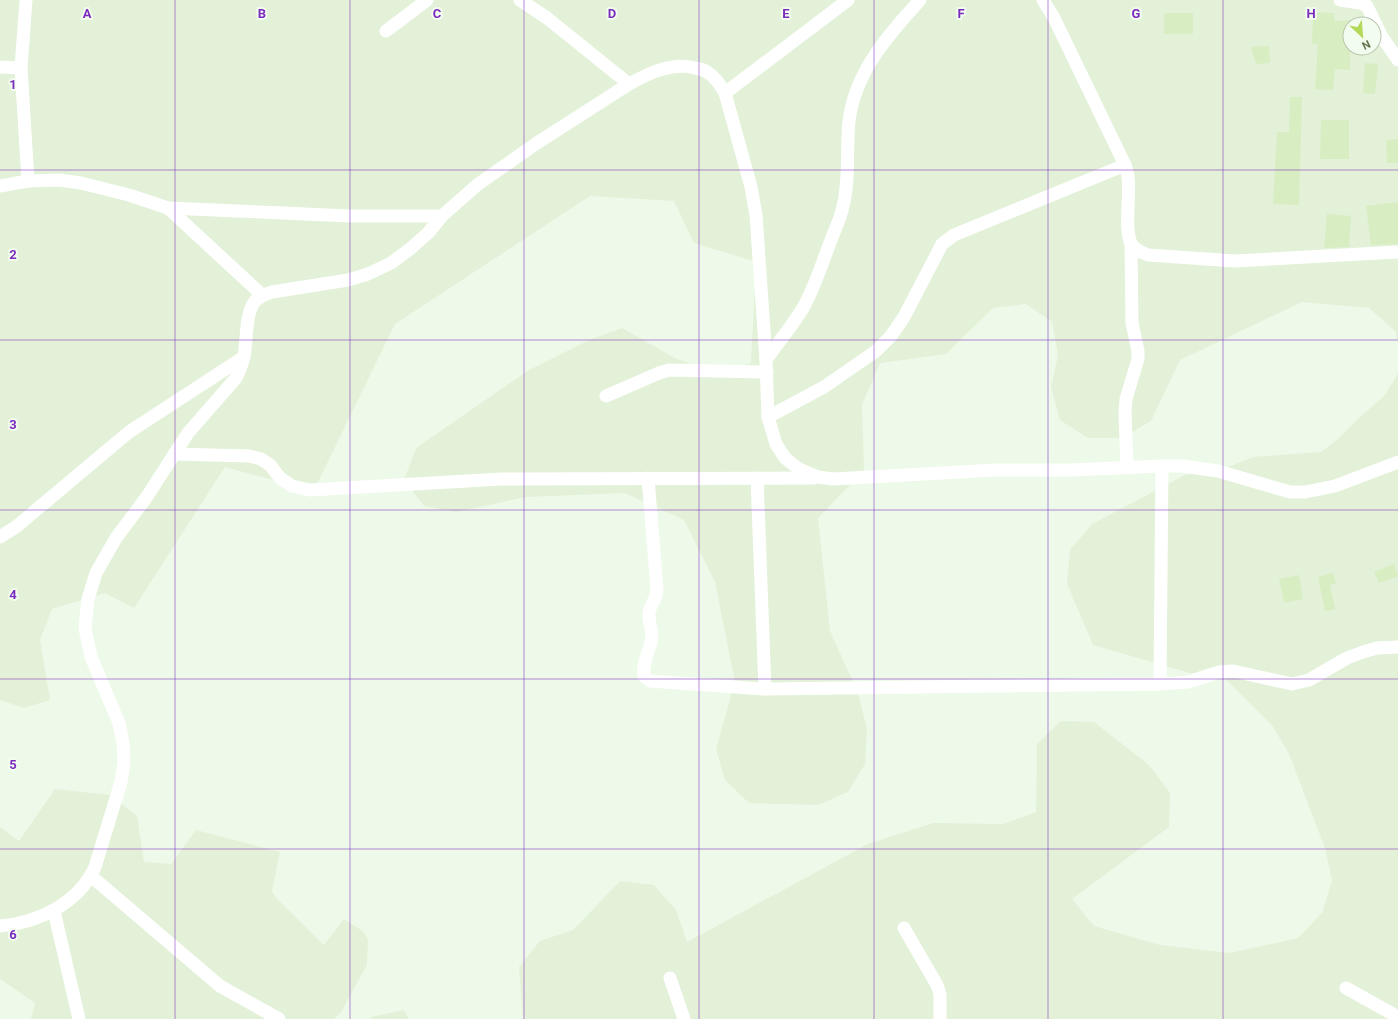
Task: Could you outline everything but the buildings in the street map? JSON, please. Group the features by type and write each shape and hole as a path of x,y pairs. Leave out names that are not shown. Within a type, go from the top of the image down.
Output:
{"street":[{"path":"26,0 22,68 28,181"},
{"path":"386,31 427,0"},
{"path":"520,0 547,18 629,84"},
{"path":"725,93 848,0"},
{"path":"766,366 803,307 817,278 843,206 846,186 850,120 853,104 860,84 869,64 882,42 920,0"},
{"path":"1043,0 1054,18 1125,165 1128,176 1128,234 1131,244 1132,323 1138,351 1138,359 1126,398 1125,413 1127,468"},
{"path":"1340,0 1360,3 1367,6 1382,37 1398,60"},
{"path":"0,926 15,925 42,917 54,911 83,887 91,876 95,867 121,782 124,762 123,743 118,723 91,657 85,628 88,599 96,573 116,538 146,498 174,454 202,416 236,378 244,357 250,312 255,302 262,295 272,292 348,280 368,274 390,263 410,250 428,233 442,216 483,181 537,143 644,76 665,68 686,66 706,71 719,82 725,93 751,187 756,214 768,417 776,444 784,458 799,469 818,478"},
{"path":"0,67 22,68"},
{"path":"768,417 824,387 876,351 891,336 904,317 942,244 954,235 1125,165"},
{"path":"0,186 28,181 59,180 81,183 129,195 168,208 350,216 442,216"},
{"path":"168,208 262,295"},
{"path":"1131,244 1138,251 1148,255 1235,261 1398,252"},
{"path":"0,537 17,526 129,432 244,357"},
{"path":"606,396 658,373 669,370 766,366"},
{"path":"174,454 249,456 261,459 270,465 280,478 292,486 310,490 502,479 834,479 996,470 1071,470 1182,466 1218,471 1290,492 1305,492 1336,486 1398,462"},
{"path":"1160,684 1162,466"},
{"path":"648,478 658,589 649,614 652,639 643,670 644,676 650,681 765,690 1160,684 1188,682 1219,672 1232,671 1292,684 1309,680 1347,658 1363,652 1377,648 1398,647"},
{"path":"757,478 765,690"},
{"path":"91,876 220,986 279,1019"},
{"path":"54,911 80,1019"},
{"path":"904,928 937,985 940,994 940,1019"},
{"path":"670,978 684,1019"},
{"path":"1346,988 1398,1017"}],"shaded area":[{"path":"0,0 1398,0 1398,342 1395,331 1369,308 1302,302 1180,360 1151,421 1122,438 1088,438 1060,420 1051,387 1058,355 1052,322 1026,304 993,308 946,354 880,363 862,405 864,471 818,518 830,631 858,693 867,729 865,764 848,792 818,805 749,803 725,780 716,749 735,682 715,582 684,520 625,493 526,497 456,512 424,506 404,480 416,448 529,370 589,340 622,328 675,358 722,376 751,363 756,262 694,243 674,201 590,196 395,324 316,486 310,490 225,467 134,608 105,593 52,609 40,640 50,700 24,708 0,700"},
{"path":"1398,373 1398,1019 523,1019 519,967 540,941 573,930 620,881 654,885 676,910 687,942 868,844 933,823 1003,824 1036,812 1037,744 1061,721 1094,722 1149,765 1170,793 1169,827 1072,899 1094,926 1160,945 1230,953 1298,938 1322,913 1332,881 1325,848 1289,754 1272,725 1219,672 1204,677 1093,645 1067,584 1070,550 1092,524 1185,475 1218,471 1253,457 1321,452 1338,439 1385,395"},
{"path":"55,789 110,795 137,816 144,862 171,864 196,830 280,852 272,891 276,898 324,945 344,919 364,932 368,940 367,965 341,1012 334,1019 31,1019 35,1003 0,979 0,827 19,841"},
{"path":"404,1010 409,1019 371,1019 371,1017"}]}
